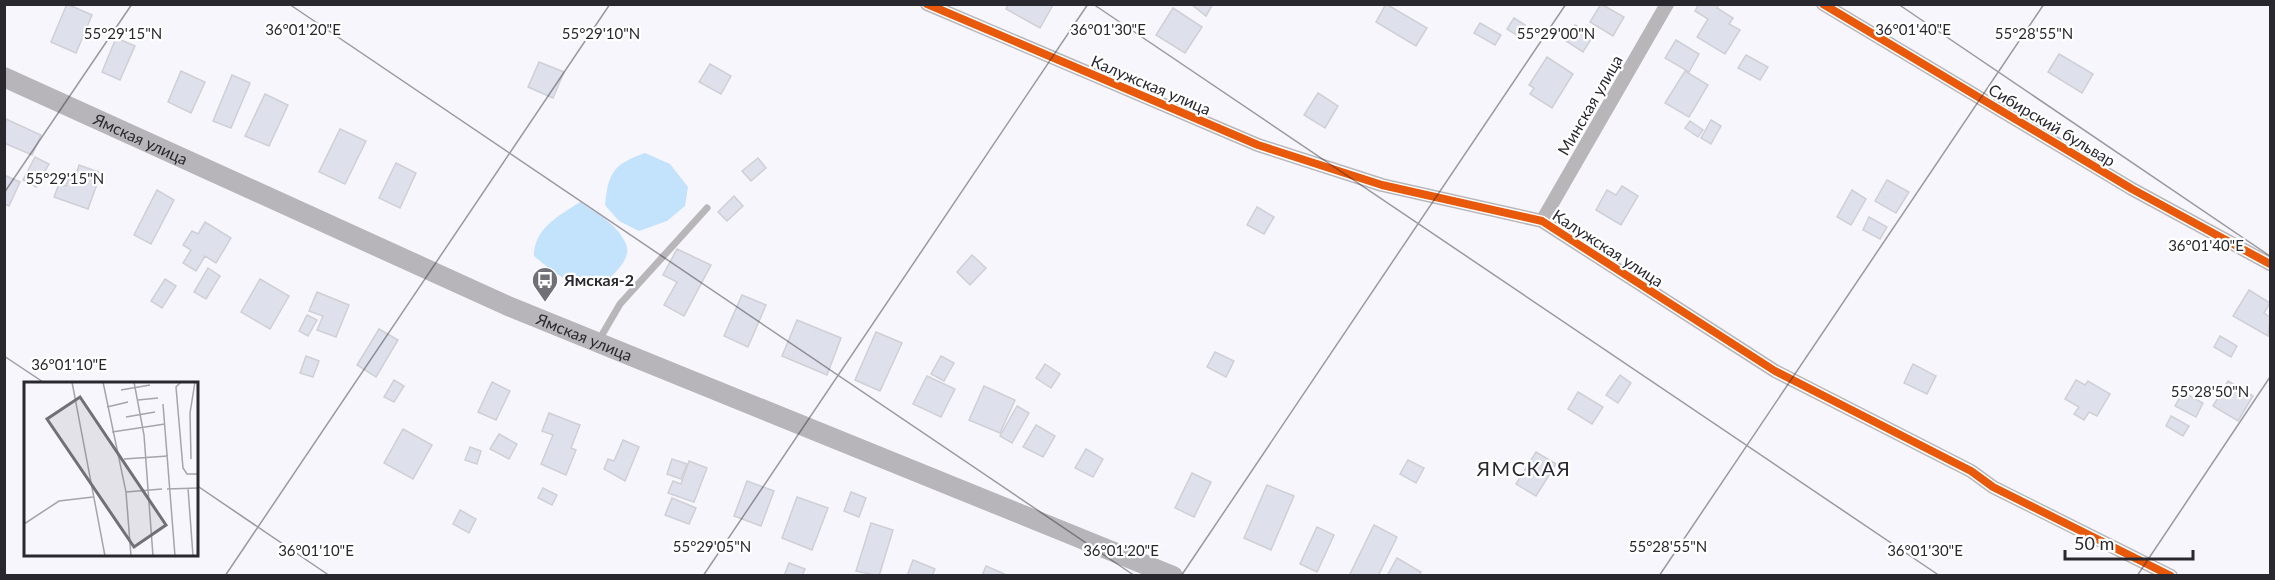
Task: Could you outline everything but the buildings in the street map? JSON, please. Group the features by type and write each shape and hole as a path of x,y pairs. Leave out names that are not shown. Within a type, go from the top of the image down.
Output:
{"main road":[{"name":"Ямская улица","path":"4,77 483,295 1173,576"}],"street":[{"name":"Калужская улица","path":"927,4 1258,145 1382,185 1542,221 1775,371 1971,471 1993,487 2171,576"},
{"name":"Минская улица","path":"1542,221 1667,4"},
{"name":"Сибирский бульвар","path":"1823,4 2132,189 2271,264"}],"lane":[{"path":"598,343 620,304 707,208"}],"water":[{"path":"645,153 670,164 688,187 685,206 667,221 639,231 619,221 605,205 608,184 614,171 626,161"},
{"path":"580,202 617,229 627,248 624,261 609,278 598,284 587,286 577,284 555,273 534,256 535,246 543,230"}],"cycle path":[{"path":"927,4 1258,145 1382,185 1542,221 1775,371 1971,471 1993,487 2171,576"},
{"path":"1823,4 2132,189 2270,264"}],"place":[{"name":"Ямская-2","path":"545,303"}],"district":[{"name":"ЯМСКАЯ","path":"1524,469"}]}
